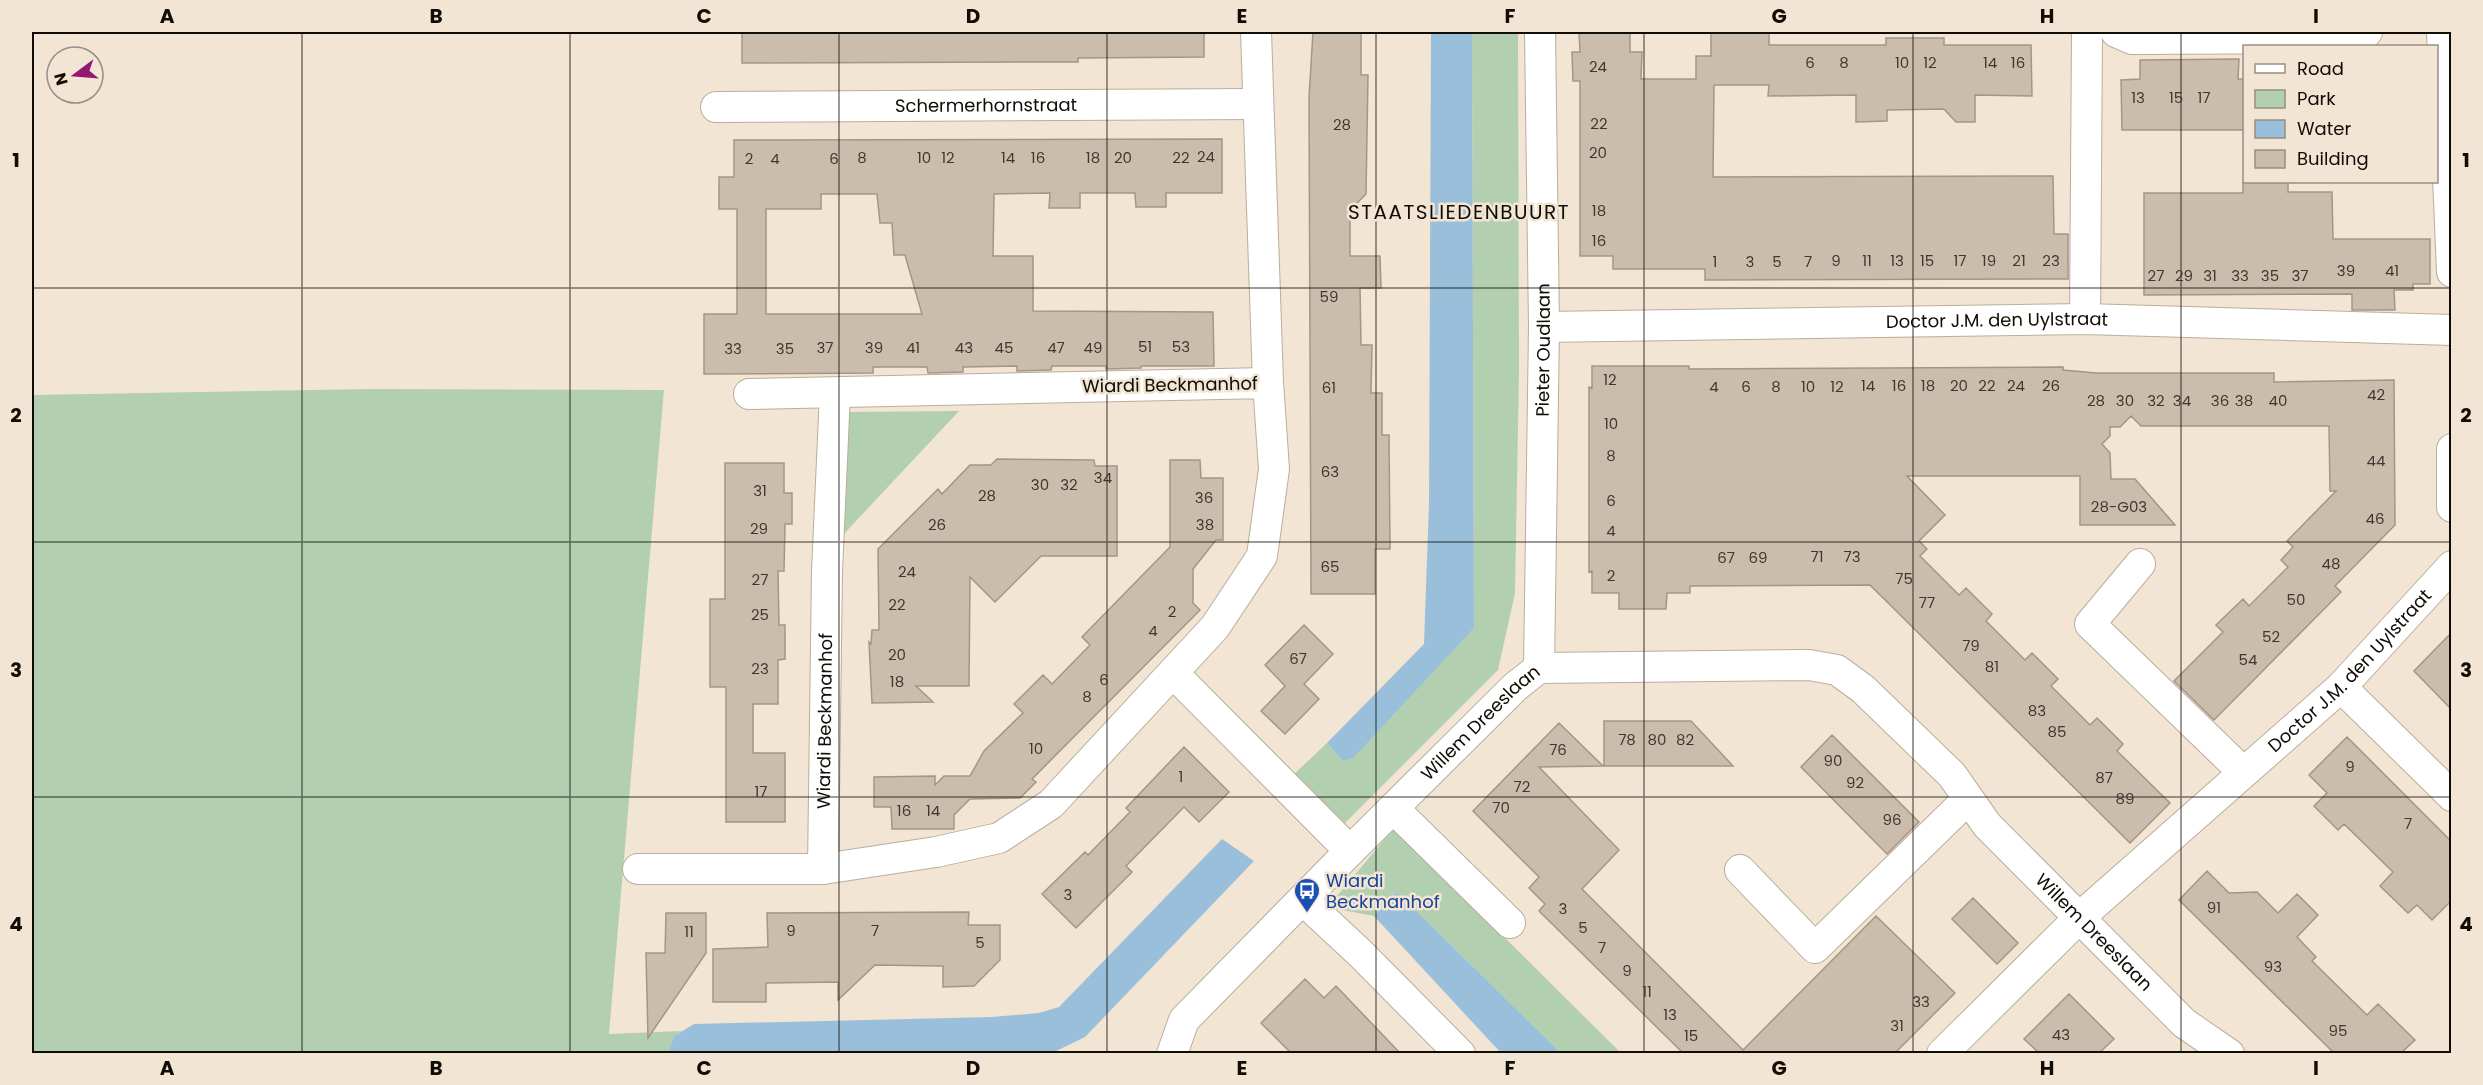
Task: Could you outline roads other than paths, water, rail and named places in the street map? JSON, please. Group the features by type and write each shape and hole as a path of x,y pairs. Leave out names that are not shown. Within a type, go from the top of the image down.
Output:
{"street":[{"path":"1256,32 1268,383"},
{"name":"Pieter Oudlaan","path":"1539,668 1544,327 1540,32"},
{"path":"2085,319 2087,32"},
{"path":"2116,32 2132,39 2354,34"},
{"path":"2442,32 2451,272"},
{"name":"Schermerhornstraat","path":"716,107 1258,104"},
{"name":"Doctor J.M. den Uylstraat","path":"1544,327 2085,319 2451,330"},
{"name":"Wiardi Beckmanhof","path":"638,869 823,869 936,852 999,838 1051,804 1215,627 1262,556 1274,469 1268,383 749,394"},
{"name":"Wiardi Beckmanhof","path":"823,869 827,572 835,393"},
{"path":"2451,449 2451,507"},
{"path":"2140,564 2090,624 2243,772"},
{"name":"Doctor J.M. den Uylstraat","path":"1942,1053 2080,917 2341,687 2451,566"},
{"name":"Willem Dreeslaan","path":"1172,1053 1184,1020 1350,850 1515,687 1539,668 1809,665 1837,670 1863,689 1952,775 1987,825 2184,1023 2229,1053"},
{"path":"1173,673 1350,850"},
{"path":"2341,687 2451,796"},
{"path":"1740,870 1815,948 1968,799"},
{"path":"1393,808 1510,923"},
{"path":"1303,900 1360,952 1460,1053"}],"water":[{"path":"1431,32 1472,32 1474,628 1353,758 1343,761 1327,743 1424,644 1429,503"},
{"path":"1222,839 1254,861 1085,1037 1050,1054 668,1053 674,1036 694,1024 992,1017 1039,1013 1059,1007"},
{"path":"1397,892 1561,1053 1501,1053 1374,916"}],"place":[{"name":"Wiardi Beckmanhof","path":"1307,914"}],"district":[{"name":"STAATSLIEDENBUURT","path":"1459,212"}]}
